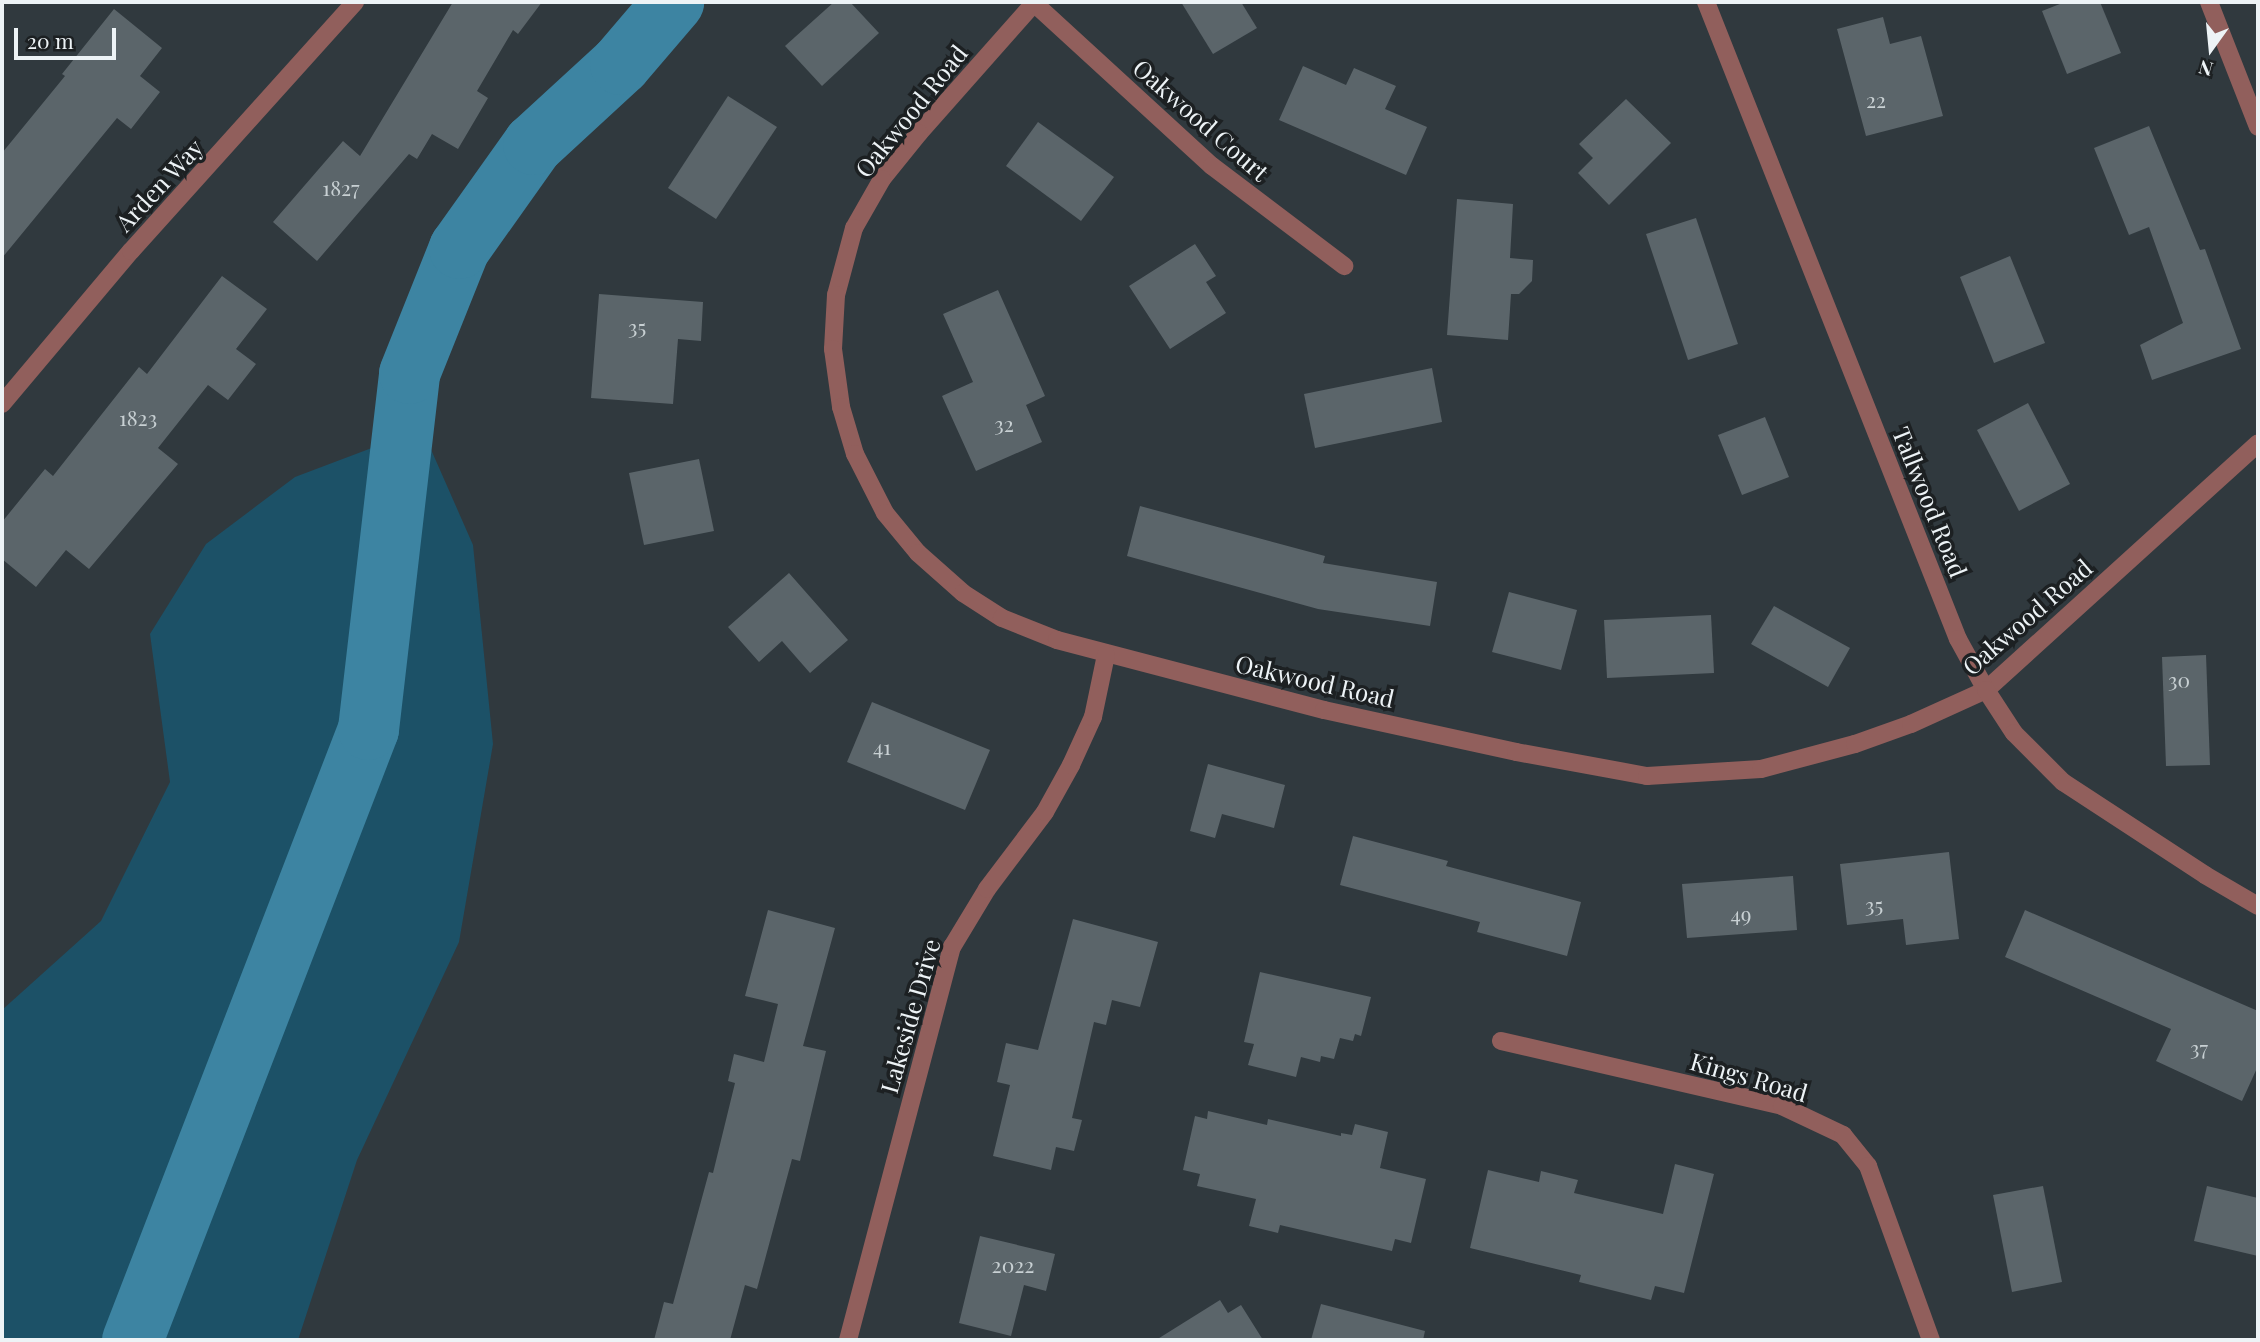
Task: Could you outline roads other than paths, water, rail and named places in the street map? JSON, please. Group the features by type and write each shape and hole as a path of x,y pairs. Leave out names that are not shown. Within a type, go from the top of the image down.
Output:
{"street":[{"name":"Arden Way","path":"2,404 131,251 355,2"},
{"name":"Tallwood Road","path":"1706,2 1958,639 1986,690 2014,733 2063,782 2205,875 2258,906"},
{"path":"2209,2 2258,127"},
{"name":"Oakwood Road","path":"1034,3 912,142 883,179 854,228 836,295 833,349 841,407 855,454 885,513 918,553 963,593 1002,618 1106,655 1379,722 1516,752 1647,776 1761,769 1855,744 1911,724 1986,690 2258,443"},
{"name":"Oakwood Court","path":"1034,3 1212,166 1344,266"},
{"name":"Lakeside Drive","path":"848,1340 953,947 986,889 1045,812 1071,765 1093,717 1106,655"},
{"name":"Kings Road","path":"1501,1041 1782,1107 1843,1135 1868,1166 1931,1340"}],"waterway":[{"path":"132,1340 368,729 409,373 459,248 533,144 620,64 673,2"}]}
